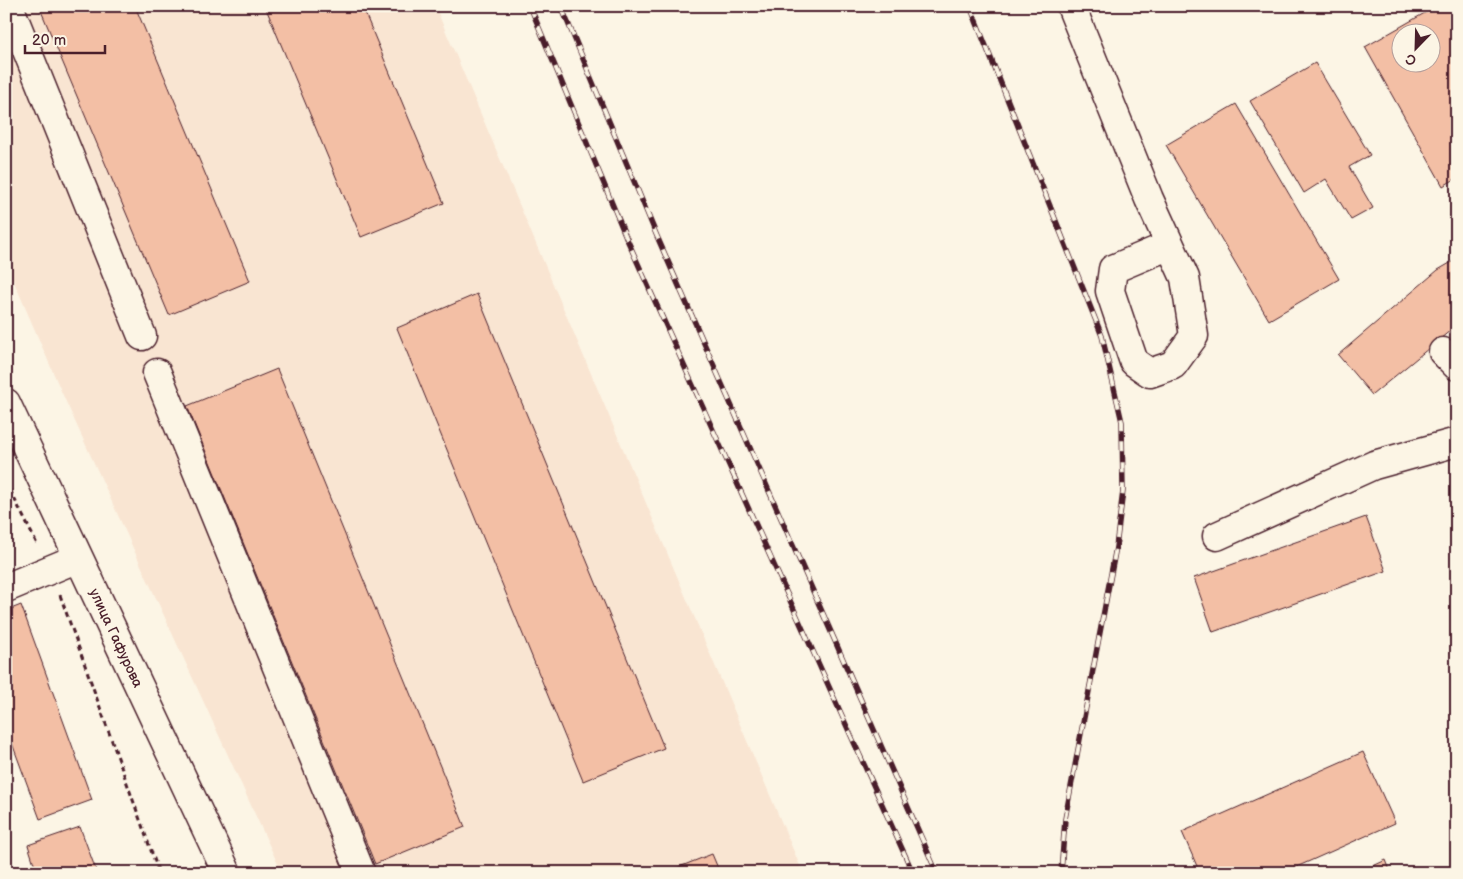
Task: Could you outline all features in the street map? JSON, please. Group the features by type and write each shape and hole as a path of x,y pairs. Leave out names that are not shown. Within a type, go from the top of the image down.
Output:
{"main road":[{"path":"9,6 142,336"},
{"path":"1071,6 1149,199 1170,245"},
{"path":"157,372 361,873"},
{"name":"улица Гафурова","path":"9,418 78,558 227,873"},
{"path":"1217,536 1374,465 1457,442"},
{"path":"6,588 78,558"}],"path":[{"path":"6,482 50,570 159,873"}],"shaded area":[{"path":"6,6 435,6 803,873 282,873 62,393 6,263"}],"building":[{"path":"39,6 135,6 250,281 169,315"},
{"path":"265,6 362,6 444,203 361,237"},
{"path":"1437,6 1457,6 1457,178 1443,186 1365,47 1390,33 1390,72 1440,72 1440,22 1409,22"},
{"path":"1315,63 1370,155 1349,167 1373,208 1351,220 1326,179 1304,193 1250,101"},
{"path":"1236,104 1339,279 1269,320 1166,145"},
{"path":"1457,259 1457,325 1372,395 1338,355 1438,270"},
{"path":"477,294 664,748 583,781 397,328"},
{"path":"277,369 465,827 375,864 187,406"},
{"path":"1366,517 1386,571 1213,632 1194,578"},
{"path":"21,605 92,800 40,819 6,727 6,611"},
{"path":"1363,752 1395,823 1283,873 1200,873 1182,832"},
{"path":"80,827 97,873 37,873 28,845"},
{"path":"712,854 720,873 664,873"},
{"path":"1386,860 1391,873 1358,873"}],"railway":[{"path":"530,6 626,237 913,873"},
{"path":"561,6 656,234 937,873"},
{"path":"970,6 1102,336 1122,422 1123,491 1116,547 1065,819 1061,873"}]}
